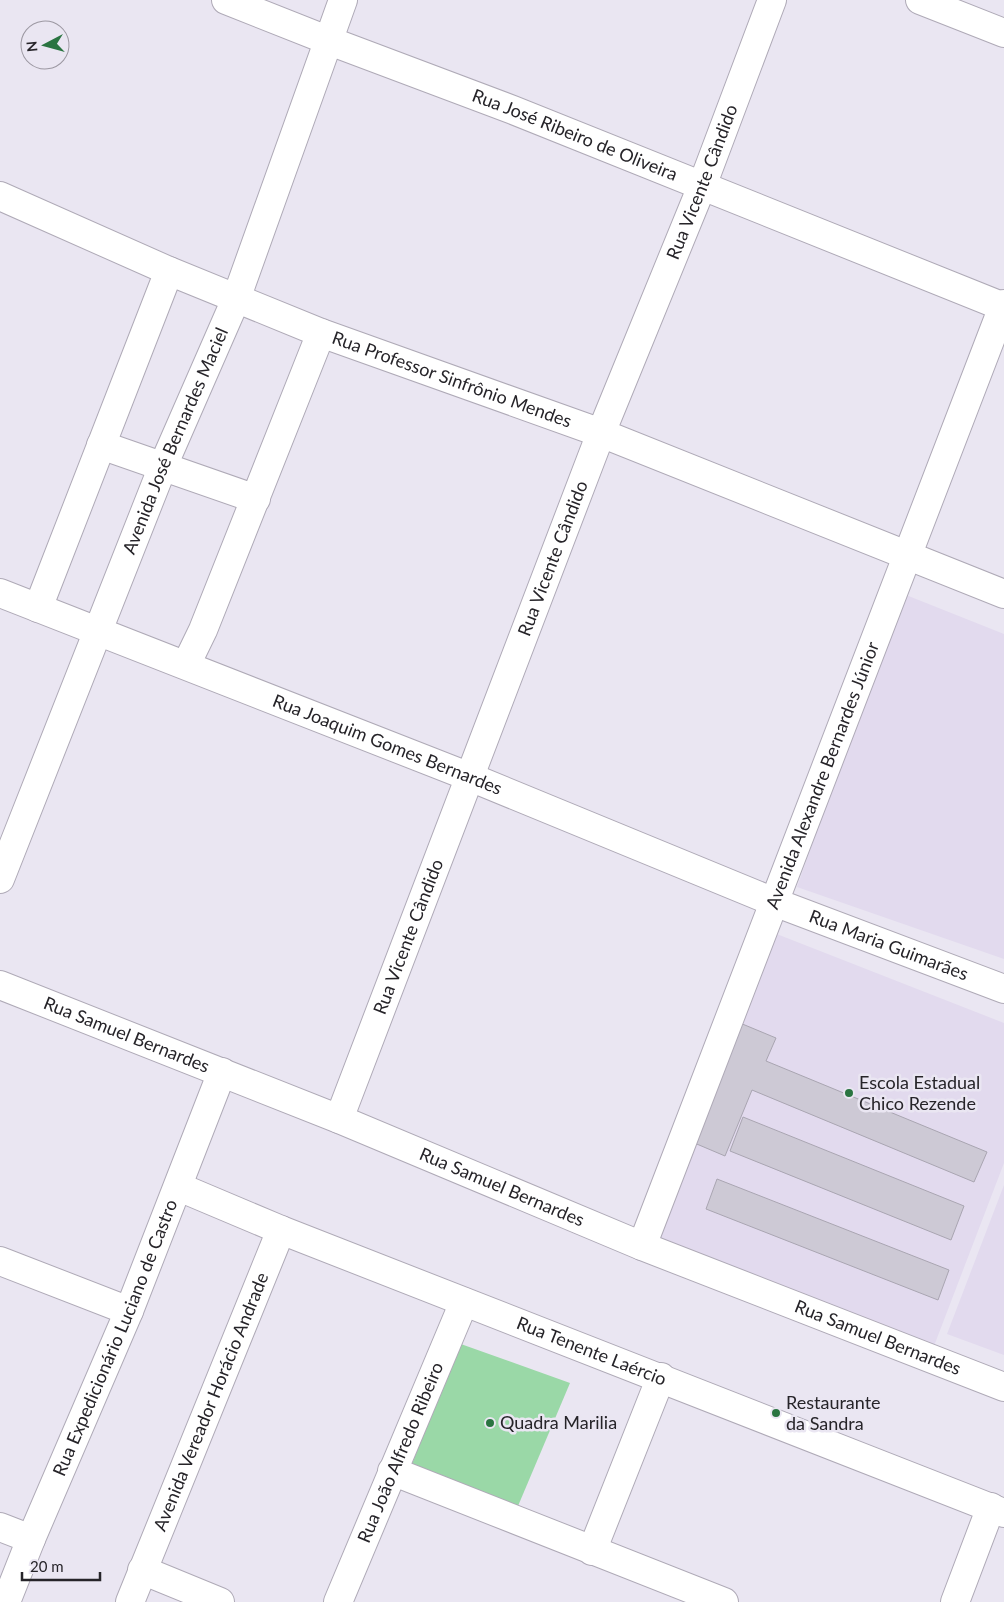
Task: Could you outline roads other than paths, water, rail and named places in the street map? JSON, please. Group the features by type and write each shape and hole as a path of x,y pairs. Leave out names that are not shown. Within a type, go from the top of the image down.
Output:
{"street":[{"name":"Rua José Ribeiro de Oliveira","path":"226,0 513,110 1004,306"},
{"name":"Avenida José Bernardes Maciel","path":"0,879 163,466 236,299 327,40 343,0"},
{"name":"Rua Vicente Cândido","path":"339,1119 601,433 702,186 772,0"},
{"path":"920,0 1004,33"},
{"name":"Rua Professor Sinfrônio Mendes","path":"0,196 169,271 321,333 601,433 906,557 1004,594"},
{"path":"38,608 169,271"},
{"name":"Avenida Alexandre Bernardes Júnior","path":"642,1246 1004,306"},
{"path":"186,664 203,630 321,333"},
{"path":"101,445 256,498"},
{"name":"Rua Joaquim Gomes Bernardes","path":"0,593 96,632 186,664 470,777 774,902"},
{"name":"Rua Maria Guimarães","path":"774,902 1004,989"},
{"name":"Rua Samuel Bernardes","path":"0,985 339,1119 642,1246 1004,1387"},
{"name":"Rua Expedicionário Luciano de Castro","path":"6,1602 31,1539 129,1311 179,1187 222,1072"},
{"name":"Rua Tenente Laércio","path":"179,1187 281,1230 998,1510"},
{"name":"Avenida Vereador Horácio Andrade","path":"130,1602 281,1230"},
{"path":"0,1261 129,1311"},
{"name":"Rua João Alfredo Ribeiro","path":"338,1602 464,1302"},
{"path":"592,1551 661,1377"},
{"path":"392,1470 724,1602"},
{"path":"956,1602 998,1510"},
{"path":"0,1527 31,1539"},
{"path":"142,1570 220,1602"}],"place":[{"name":"Escola Estadual Chico Rezende","path":"849,1093"},
{"name":"Restaurante da Sandra","path":"776,1413"},
{"name":"Quadra Marilia","path":"490,1423"}]}
